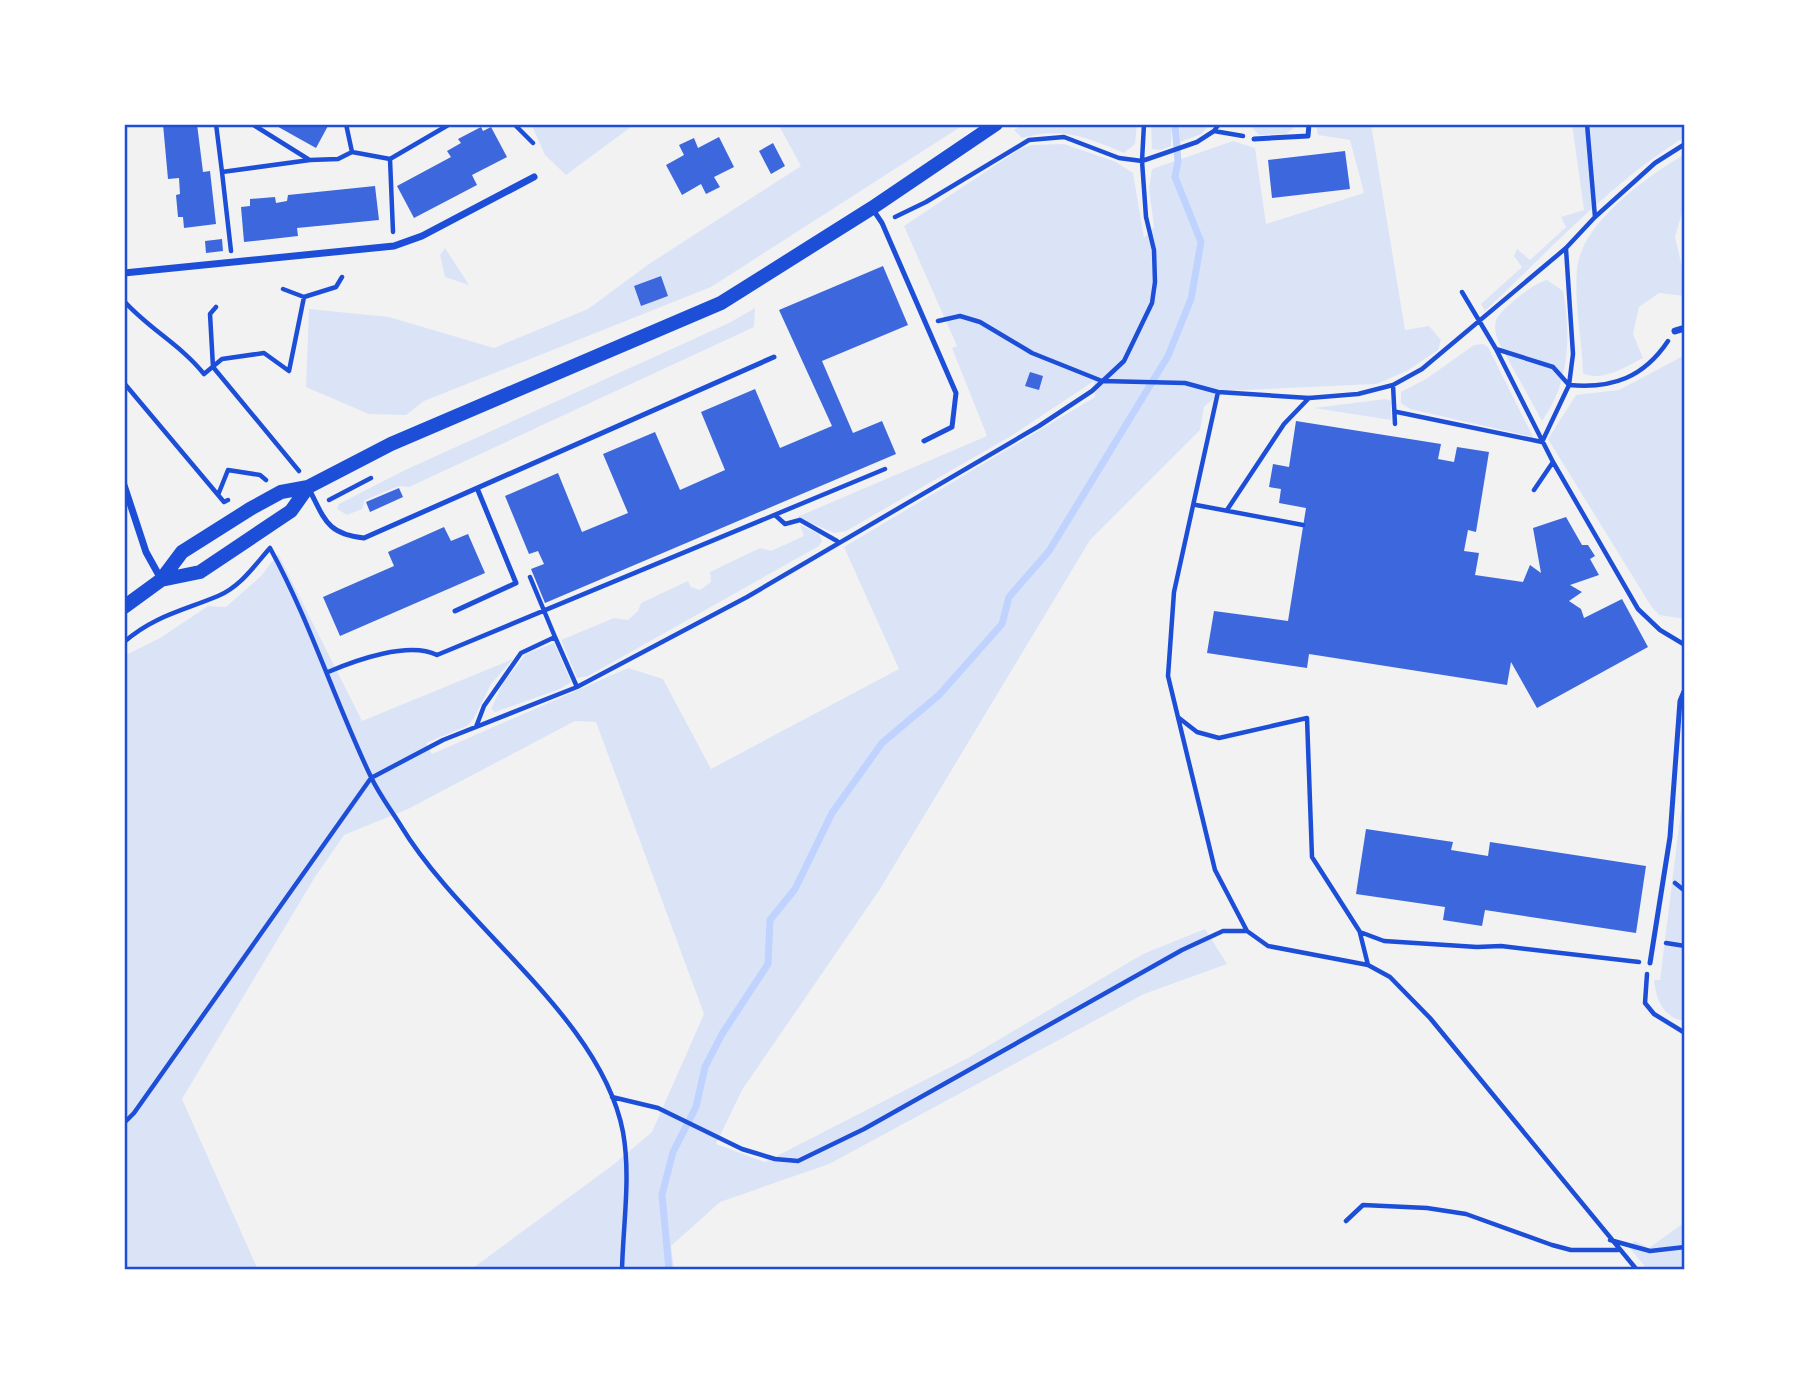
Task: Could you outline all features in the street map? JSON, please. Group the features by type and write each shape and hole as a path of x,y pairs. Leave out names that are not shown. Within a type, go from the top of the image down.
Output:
{"main road":[{"path":"124,607 161,580 182,552 281,492 308,487 391,444 721,303 872,208 996,124"},
{"path":"161,580 200,572 291,511 308,487"}],"street":[{"path":"124,274 394,246 422,236 534,177"},
{"path":"1675,331 1685,328"},
{"path":"124,485 146,552 161,580"}],"lane":[{"path":"1254,139 1308,136 1309,124"},
{"path":"872,208 882,223 956,393 952,427 924,441"},
{"path":"308,487 331,528 342,536 364,538 774,357"},
{"path":"456,611 516,583 477,488"},
{"path":"1650,963 1670,837 1680,701 1685,689"}],"path":[{"path":"216,124 232,264"},
{"path":"252,124 310,160"},
{"path":"346,124 352,152"},
{"path":"222,172 310,160 338,159 352,152 390,159 450,124"},
{"path":"514,124 533,143"},
{"path":"124,1123 134,1113 371,778 443,740 577,687 747,597 837,541 1039,426 1102,382 1124,361 1153,303 1154,250 1146,218 1142,161 1144,124"},
{"path":"882,223 926,202 1029,139 1064,138 1119,158 1142,161 1161,157 1197,142 1214,131 1219,124"},
{"path":"1587,124 1595,217"},
{"path":"1214,131 1254,139"},
{"path":"926,324 960,316 979,322 1032,353 1102,382 1185,383 1218,392 1309,398 1358,394 1393,385 1422,369 1566,248 1595,217 1655,163 1685,144"},
{"path":"390,159 394,246"},
{"path":"1542,442 1569,385 1573,354 1566,248"},
{"path":"284,289 304,297 336,286 342,277"},
{"path":"1462,292 1496,349 1553,462 1638,609 1660,630 1685,645"},
{"path":"124,301 144,323 185,351 204,374 222,359 264,353 289,371 304,297"},
{"path":"216,307 210,314 213,367 299,471 308,487"},
{"path":"1569,385 1617,383 1653,362 1675,331"},
{"path":"1496,349 1553,367 1569,385"},
{"path":"124,383 224,502 234,496"},
{"path":"1393,385 1397,412 1395,424"},
{"path":"1218,392 1174,592 1168,676 1215,870 1247,931 1268,946 1367,965 1390,977 1430,1018 1609,1240 1637,1270"},
{"path":"1227,510 1284,424 1309,398"},
{"path":"1397,412 1542,442"},
{"path":"1534,490 1553,462"},
{"path":"328,672 358,659 411,650 424,648 437,655 885,469"},
{"path":"218,495 228,470 260,475 265,479 255,485"},
{"path":"1195,505 1303,524"},
{"path":"775,516 785,524 800,520 837,541"},
{"path":"124,642 144,624 219,596 248,575 270,548 328,672 371,778 421,859 554,1006 604,1078 623,1134 626,1173 622,1270"},
{"path":"527,571 577,687"},
{"path":"476,727 484,706 521,653 555,637"},
{"path":"1178,717 1197,733 1219,738 1307,718 1312,857 1360,932 1367,965"},
{"path":"612,1097 664,1111 722,1140 775,1159 799,1161 864,1129 1182,950 1223,931 1247,931"},
{"path":"1360,932 1384,941 1502,946 1650,963 1644,981 1645,1003 1654,1014 1685,1033"},
{"path":"1655,944 1685,946"},
{"path":"1346,1222 1363,1205 1427,1208 1465,1214 1562,1248 1619,1250"},
{"path":"1609,1240 1650,1251 1685,1247"}],"shaded area":[{"path":"531,124 635,124 566,175 545,155"},
{"path":"778,124 965,124 711,287 424,401 406,415 369,414 306,387 309,309 389,317 494,348 588,309 649,264 801,166"},
{"path":"1023,124 1137,124 1135,144 1124,153 1074,135 1050,133 1022,138 1014,130"},
{"path":"1151,124 1172,124 1171,146 1161,150 1152,149"},
{"path":"1179,124 1210,124 1201,134 1180,142"},
{"path":"1249,124 1299,124 1286,134 1259,135"},
{"path":"1316,124 1371,124 1405,330 1429,326 1441,340 1438,350 1407,371 1376,384 1222,391 1204,407 1200,430 1090,540 880,889 742,1090 716,1144 765,1162 968,1058 1143,954 1205,929 1227,964 1144,994 829,1164 720,1202 671,1246 674,1270 470,1270 613,1165 652,1132 704,1014 596,722 575,721 408,809 344,835 315,877 182,1099 258,1270 124,1270 124,656 160,638 208,606 226,607 261,576 278,554 362,721 513,659 491,684 474,718 467,726 426,743 432,754 628,668 663,679 711,769 899,669 844,547 1095,397 1094,381 1011,436 846,531 834,533 797,517 987,436 952,348 957,346 904,226 1018,150 1031,145 1064,144 1116,162 1133,173 1144,238 1154,227 1149,188 1152,169 1233,141 1255,148 1266,224 1364,193 1350,140 1318,135"},
{"path":"1572,124 1685,124 1685,137 1606,196 1485,311 1481,304 1522,267 1514,256 1517,249 1530,260 1566,227 1561,217 1584,210"},
{"path":"1685,154 1685,202 1675,237 1685,280 1685,296 1659,293 1639,307 1633,334 1643,358 1606,375 1590,376 1583,373 1577,295 1577,270 1581,252 1590,235 1618,203"},
{"path":"445,248 469,285 445,277 440,255"},
{"path":"1547,280 1563,291 1567,342 1558,391 1542,421 1498,341 1495,327 1497,318 1512,302 1535,285"},
{"path":"755,308 754,327 409,487 399,486 365,500 362,509 347,515 337,509 339,504 403,471 729,323"},
{"path":"1483,344 1488,347 1533,437 1410,409 1401,403 1401,392 1426,379 1474,345"},
{"path":"1685,355 1685,619 1659,615 1651,606 1548,439 1576,395 1619,390"},
{"path":"1386,399 1391,401 1391,420 1314,408"},
{"path":"800,525 819,534 822,541 819,546 588,676 577,678 561,640 614,618 628,620 638,611 641,603 688,581 691,587 700,590 711,582 710,572 760,548 771,551 804,536"},
{"path":"554,643 571,682 560,689 495,712 491,709 503,683 526,654"},
{"path":"1685,703 1685,1021 1666,1012 1657,994 1654,980 1660,980 1681,810"},
{"path":"1685,1222 1685,1270 1648,1270 1628,1246 1635,1241 1649,1248"}],"building":[{"path":"163,124 197,124 203,172 210,171 216,224 184,228 183,217 178,217 176,195 180,194 179,178 168,179"},
{"path":"273,124 329,124 316,148"},
{"path":"481,127 483,131 491,127 507,157 472,175 477,185 414,218 397,186 451,157 447,151 461,143 458,139"},
{"path":"719,137 734,167 714,177 720,187 706,194 701,184 682,195 666,165 684,155 679,145 694,138 698,148"},
{"path":"773,143 785,166 771,174 759,151"},
{"path":"1345,151 1350,189 1272,198 1268,160"},
{"path":"375,186 379,220 297,228 298,236 244,242 241,207 250,206 250,199 275,197 276,203 287,201 288,195"},
{"path":"222,239 223,251 206,253 205,241"},
{"path":"883,266 908,325 822,361 853,433 882,421 896,454 545,603 531,569 544,564 538,551 529,554 505,496 558,473 582,532 628,513 603,454 655,432 680,490 725,470 701,412 755,389 780,448 832,426 779,310"},
{"path":"661,276 668,296 641,306 634,286"},
{"path":"1030,372 1043,376 1039,390 1025,386"},
{"path":"1296,421 1441,444 1438,459 1454,462 1457,447 1489,452 1476,532 1468,530 1464,551 1479,553 1475,575 1523,582 1530,565 1541,573 1533,528 1566,517 1582,545 1588,545 1595,556 1590,559 1599,575 1570,585 1582,592 1569,601 1581,609 1584,618 1622,599 1648,647 1537,708 1511,662 1507,685 1309,654 1307,668 1207,653 1214,611 1288,621 1306,508 1279,503 1281,489 1269,487 1273,464 1289,467"},
{"path":"399,488 403,497 370,512 366,502"},
{"path":"444,527 451,541 468,534 485,573 340,636 323,597 394,566 388,552"},
{"path":"1366,829 1453,842 1451,850 1488,856 1490,842 1646,866 1636,933 1485,910 1482,926 1443,920 1445,907 1356,894"}],"waterway":[{"path":"669,1270 662,1195 673,1152 696,1107 705,1067 722,1034 768,964 770,920 795,889 832,813 882,743 939,695 1002,624 1009,597 1049,551 1168,356 1191,299 1201,242 1175,177 1178,161 1175,124"}]}
